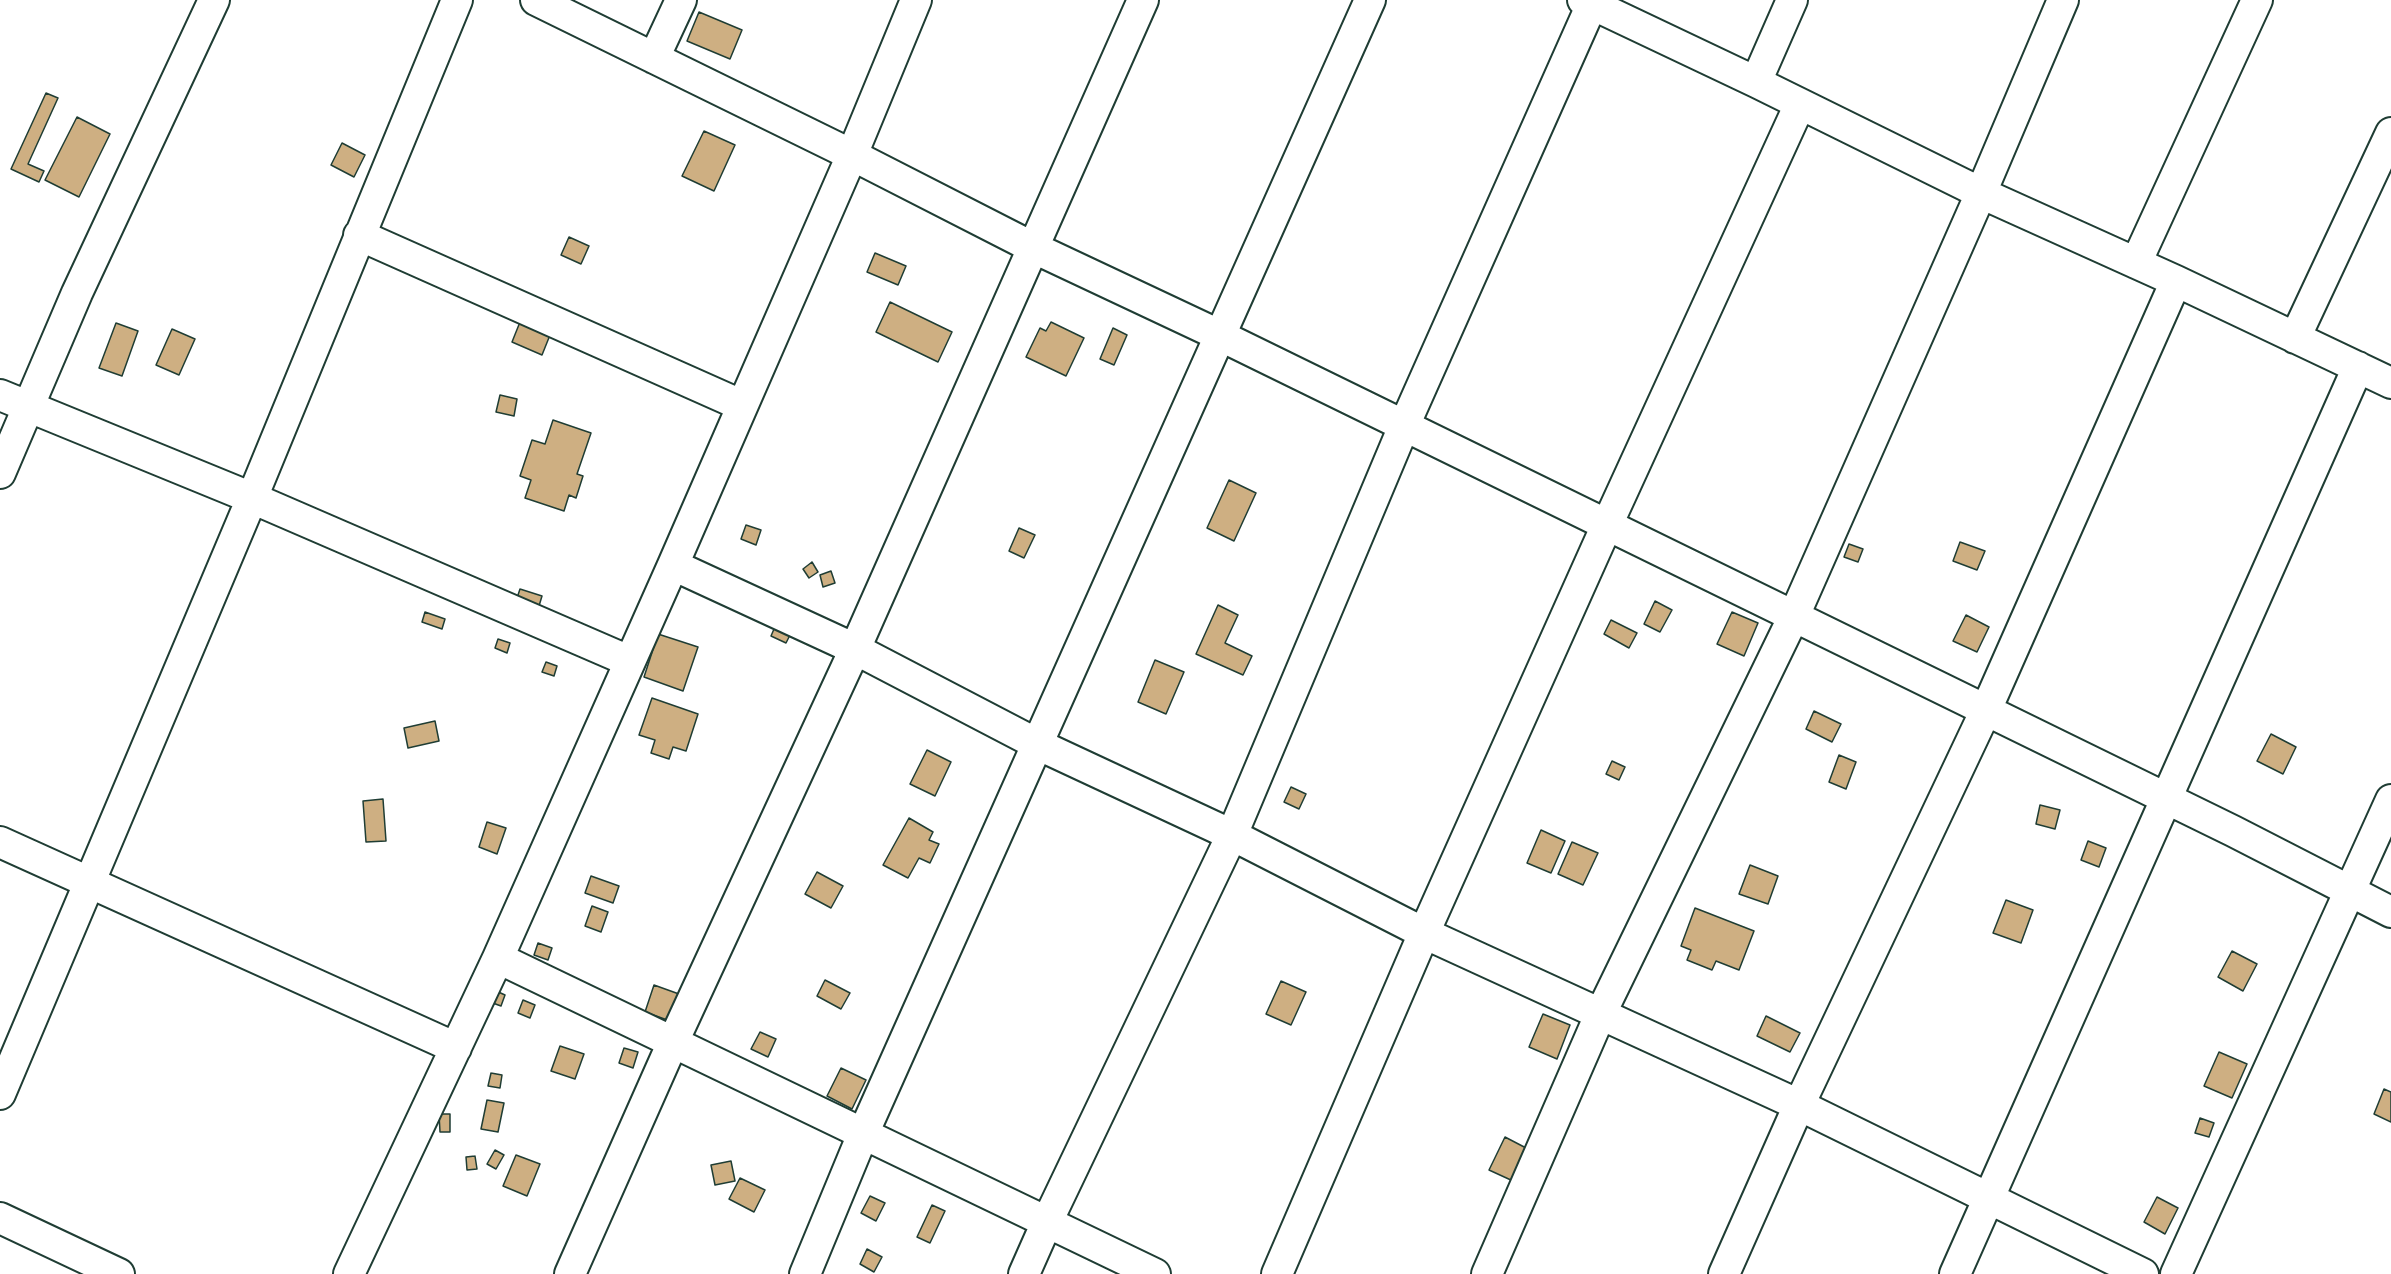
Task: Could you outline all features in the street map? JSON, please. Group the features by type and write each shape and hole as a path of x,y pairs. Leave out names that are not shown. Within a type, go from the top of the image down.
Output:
{"street":[{"path":"0,472 77,293 213,0"},
{"path":"0,1094 252,498 457,0"},
{"path":"536,0 852,155 1032,248 1219,335 2167,798 2391,912"},
{"path":"654,58 681,0"},
{"path":"349,1274 498,958 673,565 852,155 916,0"},
{"path":"570,1274 673,1042 855,649 1143,0"},
{"path":"805,1274 863,1134 1039,745 1219,335 1370,0"},
{"path":"1756,82 1792,0"},
{"path":"1487,1274 1600,1015 1794,616 1981,193 2063,0"},
{"path":"2136,263 2257,0"},
{"path":"1024,1274 1232,835 1404,426 1587,2 1981,193 2176,281 2391,383"},
{"path":"1277,1274 1424,933 1607,525 1800,104"},
{"path":"2295,338 2391,132"},
{"path":"359,235 741,405"},
{"path":"1724,1274 1800,1105 1986,710 2176,281"},
{"path":"1955,1274 2358,368"},
{"path":"0,395 252,498 629,660"},
{"path":"673,565 855,649 1039,745 1232,835 1424,933 1800,1105 2142,1274"},
{"path":"2176,1274 2391,800"},
{"path":"0,842 456,1048"},
{"path":"498,958 1155,1274"},
{"path":"0,1218 65,1261 118,1274"}],"building":[{"path":"699,12 742,30 730,59 687,41"},
{"path":"46,93 58,98 28,164 44,171 39,182 11,169"},
{"path":"77,117 110,134 79,197 45,180"},
{"path":"704,131 735,145 714,191 682,176"},
{"path":"342,143 365,155 354,177 331,165"},
{"path":"569,237 589,246 581,264 561,255"},
{"path":"875,253 906,266 898,285 867,272"},
{"path":"890,302 952,332 938,362 876,332"},
{"path":"520,322 550,335 542,355 512,342"},
{"path":"1051,322 1084,338 1066,376 1026,357 1040,328 1046,331"},
{"path":"116,323 138,331 122,376 99,368"},
{"path":"1113,328 1127,335 1114,365 1100,359"},
{"path":"172,329 195,339 179,375 156,365"},
{"path":"500,395 517,399 514,416 496,412"},
{"path":"553,420 591,433 577,474 583,476 576,498 569,495 564,511 525,498 531,480 520,476 532,440 545,444"},
{"path":"1229,480 1256,493 1234,541 1207,528"},
{"path":"746,525 761,530 756,545 741,539"},
{"path":"1019,528 1035,535 1024,558 1009,551"},
{"path":"1960,542 1985,551 1977,570 1953,561"},
{"path":"1849,544 1863,549 1858,562 1844,557"},
{"path":"812,562 818,572 809,578 803,569"},
{"path":"831,571 835,583 823,587 820,575"},
{"path":"520,589 542,596 539,606 517,598"},
{"path":"1655,601 1672,610 1660,632 1644,624"},
{"path":"1218,605 1238,615 1225,643 1252,656 1243,675 1196,654"},
{"path":"425,612 445,619 442,629 422,622"},
{"path":"1732,612 1758,623 1744,656 1717,644"},
{"path":"1966,615 1989,627 1977,652 1953,641"},
{"path":"1611,620 1637,633 1629,648 1604,634"},
{"path":"777,622 793,629 786,643 771,636"},
{"path":"658,634 698,647 683,691 644,677"},
{"path":"498,639 510,643 507,653 495,648"},
{"path":"1155,660 1184,672 1166,714 1138,702"},
{"path":"546,662 557,666 554,676 542,672"},
{"path":"652,698 698,714 686,751 673,747 669,759 651,753 655,740 639,735"},
{"path":"1814,711 1841,724 1832,742 1806,729"},
{"path":"435,721 439,741 408,748 404,728"},
{"path":"2271,734 2296,747 2283,774 2257,761"},
{"path":"927,750 951,762 935,796 910,784"},
{"path":"1839,755 1856,762 1846,789 1829,782"},
{"path":"1612,761 1625,767 1619,780 1606,774"},
{"path":"1291,787 1306,794 1299,809 1284,802"},
{"path":"383,799 386,841 366,842 363,801"},
{"path":"2040,805 2060,810 2055,829 2036,824"},
{"path":"909,818 933,832 929,840 939,844 930,863 919,858 908,878 883,865"},
{"path":"487,822 506,828 497,854 479,847"},
{"path":"1541,830 1565,841 1551,873 1527,863"},
{"path":"2088,841 2106,848 2099,867 2081,860"},
{"path":"1572,842 1598,853 1583,885 1558,874"},
{"path":"1750,865 1778,876 1768,904 1739,894"},
{"path":"817,872 843,886 831,908 805,894"},
{"path":"591,876 619,886 613,903 585,893"},
{"path":"2006,900 2033,910 2021,943 1993,933"},
{"path":"592,906 608,912 601,932 585,926"},
{"path":"1695,908 1754,931 1739,970 1716,961 1712,970 1687,960 1691,950 1681,946"},
{"path":"538,943 552,948 548,960 534,955"},
{"path":"2232,951 2257,964 2243,991 2218,977"},
{"path":"825,980 850,993 841,1009 817,996"},
{"path":"1281,981 1306,992 1291,1025 1266,1014"},
{"path":"654,985 679,994 670,1021 645,1012"},
{"path":"494,990 505,995 501,1006 490,1002"},
{"path":"523,1000 535,1005 530,1018 518,1013"},
{"path":"1543,1014 1570,1025 1557,1059 1529,1047"},
{"path":"1766,1016 1800,1033 1790,1052 1757,1036"},
{"path":"760,1032 776,1039 768,1057 751,1049"},
{"path":"560,1046 584,1054 575,1079 551,1071"},
{"path":"624,1048 638,1052 633,1068 619,1063"},
{"path":"2219,1052 2247,1064 2232,1098 2204,1086"},
{"path":"841,1068 866,1080 852,1109 827,1096"},
{"path":"491,1073 502,1075 500,1088 488,1086"},
{"path":"2384,1089 2391,1092 2391,1122 2374,1114"},
{"path":"487,1100 504,1103 498,1132 481,1129"},
{"path":"439,1114 450,1114 450,1132 440,1132"},
{"path":"2200,1118 2214,1123 2209,1137 2195,1133"},
{"path":"1505,1137 1528,1149 1513,1181 1489,1170"},
{"path":"495,1150 504,1155 496,1169 487,1164"},
{"path":"516,1155 540,1164 527,1196 503,1186"},
{"path":"475,1156 477,1169 467,1170 466,1157"},
{"path":"731,1161 735,1181 715,1185 711,1165"},
{"path":"740,1178 765,1190 754,1212 729,1199"},
{"path":"870,1196 885,1203 876,1221 861,1213"},
{"path":"2157,1197 2178,1208 2165,1234 2144,1222"},
{"path":"932,1205 945,1211 930,1243 917,1237"},
{"path":"867,1249 882,1257 874,1272 860,1264"}]}
